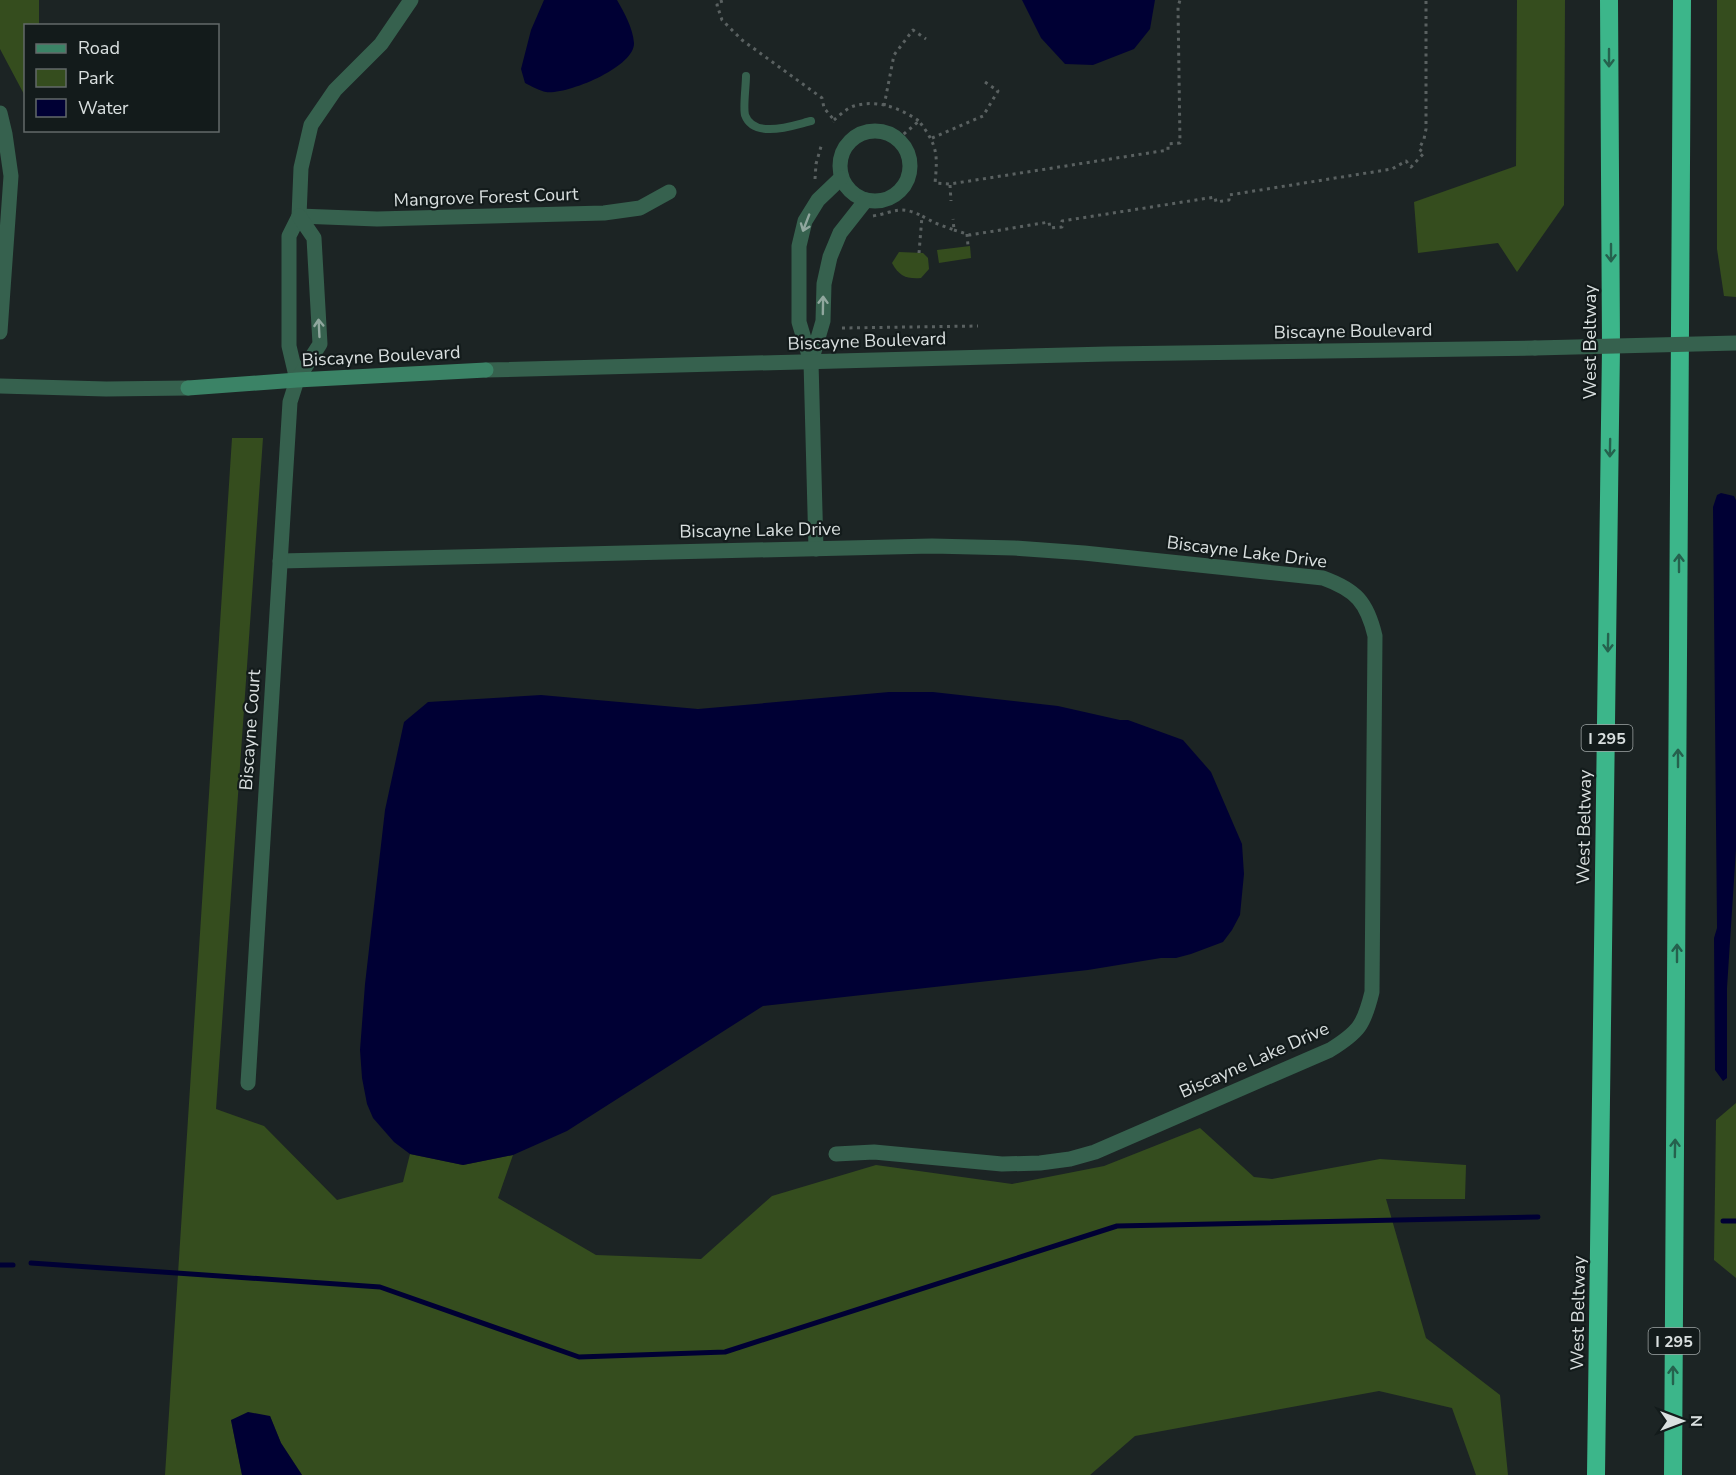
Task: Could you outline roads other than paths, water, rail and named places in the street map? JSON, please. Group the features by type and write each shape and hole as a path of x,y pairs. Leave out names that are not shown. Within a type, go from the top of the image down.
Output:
{"highway":[{"name":"West Beltway","path":"1596,1475 1611,346 1609,0"},
{"name":"I 295","path":"1673,1475 1682,0"}],"main road":[{"name":"Biscayne Boulevard","path":"188,388 486,370"}],"street":[{"path":"297,380 289,346 289,236 299,216 302,168 311,125 335,90 381,44 411,0"},
{"path":"0,114 11,176 4,216 0,332"},
{"path":"877,130 888,133 906,149 910,160 910,172 906,184 888,199 877,201 855,196 841,178 839,167 846,145 854,136 865,131 877,130"},
{"path":"816,549 811,362 799,322 799,246 805,221 818,200 841,178"},
{"name":"Mangrove Forest Court","path":"299,216 377,219 604,213 640,208 669,192"},
{"path":"811,362 823,321 824,284 830,257 840,233 866,200"},
{"path":"297,380 320,344 314,238 299,216"},
{"name":"Biscayne Boulevard","path":"486,370 1108,354 1736,343"},
{"name":"Biscayne Court","path":"248,1083 290,402 297,380"},
{"name":"Biscayne Boulevard","path":"0,386 106,389 188,388"},
{"name":"Biscayne Lake Drive","path":"280,561 932,546 1014,548 1095,554 1323,578 1341,585 1359,599 1370,616 1375,636 1372,992 1361,1025 1351,1037 1330,1050 1095,1152 1070,1159 1002,1164 874,1152 836,1154"}],"lane":[{"path":"746,76 745,114 751,123 765,130 811,121"}],"water":[{"path":"544,0 617,0 632,32 634,43 631,52 612,70 569,89 546,92 525,83 521,69 531,30"},
{"path":"1022,0 1155,0 1150,29 1134,49 1093,65 1065,64 1041,38"},
{"path":"1721,493 1734,496 1736,500 1736,849 1727,988 1727,1078 1723,1081 1715,1070 1714,938 1717,928 1713,507 1717,495"},
{"path":"889,692 933,692 1058,706 1128,720 1183,740 1211,772 1242,844 1244,874 1240,915 1232,930 1223,942 1176,958 763,1006 567,1131 513,1155 463,1165 410,1154 394,1142 373,1118 367,1104 362,1078 360,1050 365,984 385,810 404,722 428,702 541,695 698,709"},
{"path":"248,1412 270,1416 281,1443 302,1475 242,1475 231,1420"}],"waterway":[{"path":"31,1263 380,1287 579,1357 725,1352 1117,1226 1538,1217"},
{"path":"1723,1221 1736,1221"},
{"path":"0,1265 13,1265"}]}
